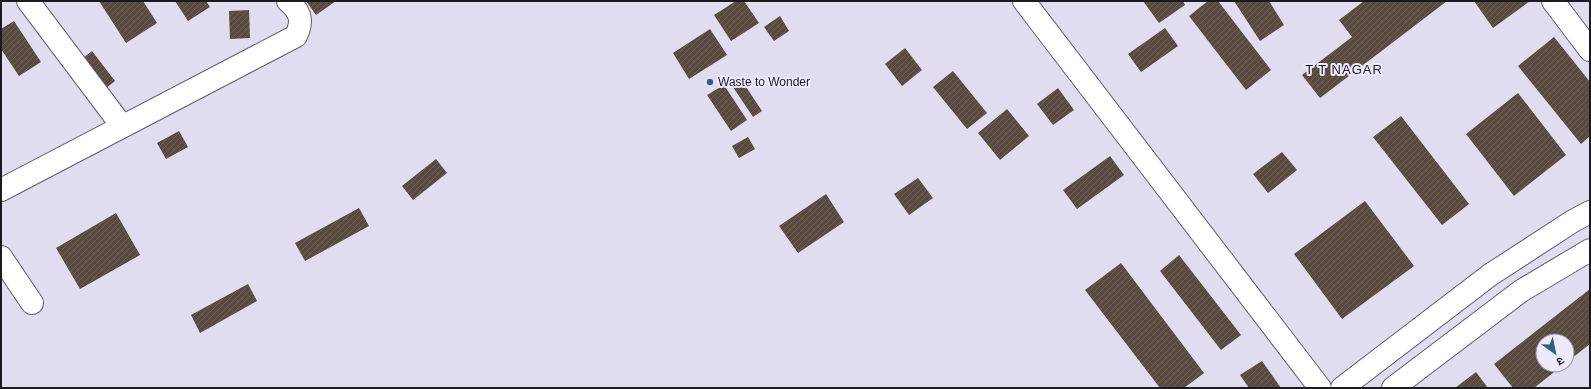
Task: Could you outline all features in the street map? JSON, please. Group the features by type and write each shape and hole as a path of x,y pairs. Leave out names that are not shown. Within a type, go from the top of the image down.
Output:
{"street":[{"path":"28,1 122,126"},
{"path":"1,190 296,36 301,26 298,9 288,1"},
{"path":"1024,1 1320,388"},
{"path":"1553,1 1588,39"},
{"path":"1342,388 1490,275 1573,221 1590,212"},
{"path":"1393,388 1522,291 1590,250"},
{"path":"1,257 32,303"}],"building":[{"path":"99,1 143,1 157,23 126,43"},
{"path":"175,1 206,1 210,7 188,21"},
{"path":"306,1 336,1 316,15"},
{"path":"736,1 744,1 759,23 731,41 714,15"},
{"path":"1143,1 1183,1 1185,5 1159,23"},
{"path":"1208,1 1218,1 1271,70 1246,90 1189,16"},
{"path":"1234,1 1269,1 1284,25 1260,41"},
{"path":"1364,1 1447,1 1320,98 1302,75 1352,37 1339,20"},
{"path":"1474,1 1530,1 1493,28"},
{"path":"249,10 250,38 230,39 229,11"},
{"path":"780,16 789,31 774,41 764,27"},
{"path":"14,21 41,62 19,76 1,49 1,29"},
{"path":"1165,28 1178,46 1141,72 1128,54"},
{"path":"710,29 727,55 689,79 673,53"},
{"path":"1554,37 1590,82 1590,136 1581,144 1518,66"},
{"path":"905,48 922,70 902,86 885,64"},
{"path":"92,51 115,81 101,92 77,63"},
{"path":"953,71 987,113 967,129 933,87"},
{"path":"742,81 762,111 753,117 733,87"},
{"path":"724,85 747,120 731,131 707,95"},
{"path":"1058,88 1074,110 1053,125 1037,104"},
{"path":"1518,93 1566,155 1514,196 1466,134"},
{"path":"1007,109 1029,136 1000,160 978,133"},
{"path":"1401,116 1469,204 1442,225 1373,137"},
{"path":"179,131 188,147 166,159 157,143"},
{"path":"748,137 755,149 739,158 732,146"},
{"path":"1282,152 1297,170 1268,193 1253,174"},
{"path":"1110,156 1124,175 1077,209 1063,190"},
{"path":"436,159 447,173 413,200 402,186"},
{"path":"918,178 933,198 909,215 894,194"},
{"path":"826,194 844,222 798,253 779,226"},
{"path":"1365,201 1414,266 1342,319 1294,254"},
{"path":"359,208 369,226 305,261 295,243"},
{"path":"116,213 140,255 80,289 56,248"},
{"path":"1179,255 1241,335 1221,350 1160,271"},
{"path":"1121,263 1204,373 1184,388 1160,388 1085,290"},
{"path":"248,284 257,301 200,333 191,315"},
{"path":"1590,289 1590,344 1575,356 1575,333 1535,333 1535,373 1553,373 1534,388 1513,388 1494,364"},
{"path":"1262,361 1281,388 1249,388 1240,375"},
{"path":"1476,372 1488,388 1455,388"}],"place":[{"name":"Waste to Wonder","path":"710,82"}],"district":[{"name":"T T NAGAR","path":"1344,69"}]}
